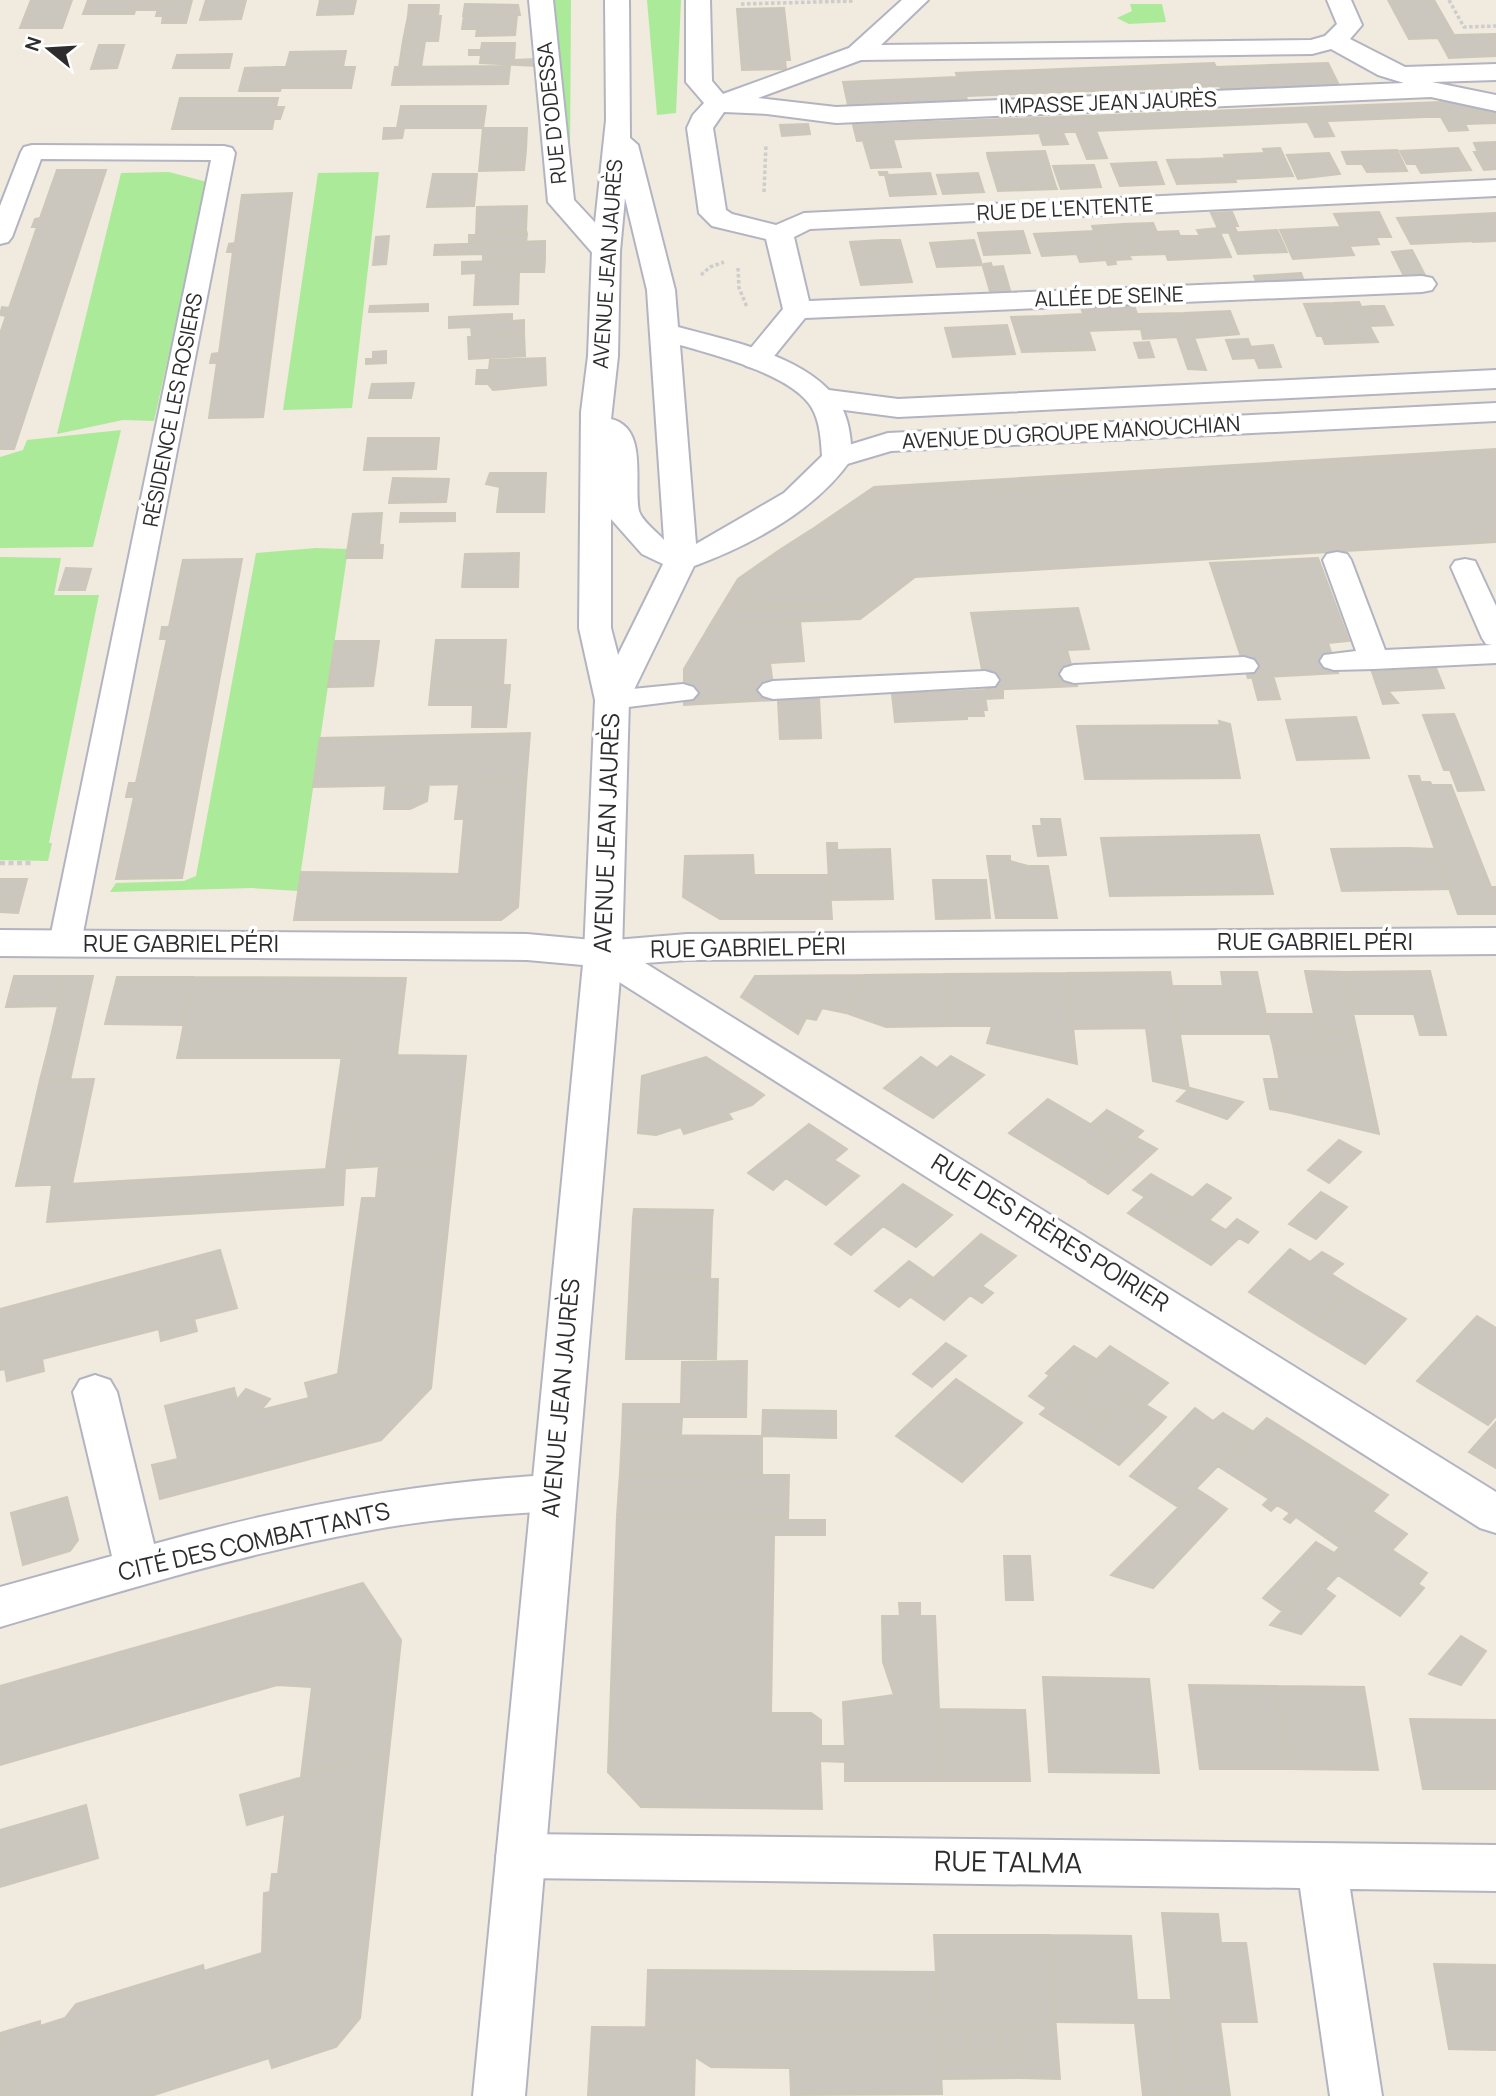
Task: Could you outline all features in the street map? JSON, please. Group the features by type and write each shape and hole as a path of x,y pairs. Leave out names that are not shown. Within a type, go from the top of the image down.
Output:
{"street":[{"name":"RUE D'ODESSA","path":"541,0 561,202 606,251"},
{"name":"AVENUE JEAN JAURÈS","path":"612,700 681,560 634,344 606,251 619,120 617,0"},
{"path":"858,53 916,0"},
{"path":"756,360 797,310 779,234 722,220 713,213 700,128 706,115 718,104 858,53 1312,47 1334,41 1350,25 1339,0"},
{"path":"698,2 699,82 718,104"},
{"path":"1334,41 1387,70 1404,75 1496,72"},
{"name":"IMPASSE JEAN JAURÈS","path":"718,104 767,106 836,115 1431,89 1496,103"},
{"name":"AVENUE JEAN JAURÈS","path":"499,2096 603,954 612,700 595,628 596,412 662,290 619,120"},
{"name":"RUE DE L'ENTENTE","path":"779,234 804,221 1496,188"},
{"name":"ALLÉE DE SEINE","path":"797,310 1422,284"},
{"name":"AVENUE DU GROUPE MANOUCHIAN","path":"634,344 756,360 795,379 821,398 898,408 1496,379"},
{"path":"821,398 835,431 837,458"},
{"path":"596,412 621,444 624,515 653,547 681,560"},
{"name":"AVENUE DU GROUPE MANOUCHIAN","path":"681,560 716,547 795,500 837,458 888,442 1496,412"},
{"name":"RUE GABRIEL PÉRI","path":"0,943 527,947 603,954 687,947 1496,941"},
{"name":"RUE DES FRÈRES POIRIER","path":"603,954 687,1004 1496,1514"},
{"path":"95,1392 138,1569"},
{"name":"CITÉ DES COMBATTANTS","path":"0,1607 254,1536 366,1512 466,1497 552,1493"},
{"name":"RUE TALMA","path":"521,1856 1496,1868"},
{"path":"1322,1866 1356,2096"}],"lane":[{"name":"RÉSIDENCE LES ROSIERS","path":"0,237 32,152 224,153 65,943"},
{"path":"1337,560 1374,660"},
{"path":"1465,567 1496,638"},
{"path":"1334,661 1496,654"},
{"path":"1074,674 1244,666"},
{"path":"773,690 985,680"},
{"path":"612,700 683,692"}],"path":[{"path":"1449,0 1464,27 1496,26"},
{"path":"698,2 863,1"},
{"path":"750,227 764,207 767,106"}],"green space":[{"path":"548,0 571,0 570,154 561,155"},
{"path":"647,0 681,0 676,113 657,115"},
{"path":"1130,4 1162,4 1166,22 1129,24 1117,18 1132,11"},
{"path":"169,172 207,182 154,421 123,420 57,434 121,173"},
{"path":"379,172 352,408 283,410 318,173"},
{"path":"121,430 93,547 0,548 0,457 23,450 27,440"},
{"path":"316,548 348,549 298,891 252,888 110,892 116,883 184,881 196,876 256,553"},
{"path":"0,557 61,558 54,595 99,595 49,843 52,843 48,861 0,860"}],"building":[{"path":"31,0 72,0 62,28 20,28"},
{"path":"88,0 138,0 134,14 83,14"},
{"path":"192,0 186,23 162,23 163,16 156,16 160,1 138,1"},
{"path":"206,0 246,0 241,19 200,20"},
{"path":"320,0 356,0 353,14 317,15"},
{"path":"1388,0 1434,0 1454,35 1496,34 1496,56 1449,58 1438,38 1409,39"},
{"path":"138,1 160,1 158,10 134,10"},
{"path":"465,4 518,5 520,15 463,16"},
{"path":"409,5 439,5 438,16 408,16"},
{"path":"784,8 790,60 785,60 786,69 742,70 737,9"},
{"path":"517,15 515,35 476,36 477,29 462,29 464,16"},
{"path":"408,16 441,16 438,41 403,41"},
{"path":"403,41 425,41 421,67 399,67"},
{"path":"482,43 515,43 514,60 535,59 536,66 480,63 481,55 469,55 469,50 481,50"},
{"path":"99,45 124,45 117,68 91,69"},
{"path":"346,51 343,67 286,67 290,52"},
{"path":"232,54 229,68 173,68 177,55"},
{"path":"1214,63 1216,67 1328,63 1339,85 1221,90 1220,86 966,96 967,100 848,105 843,82 957,77 956,73"},
{"path":"510,66 508,84 392,85 395,67"},
{"path":"274,67 355,67 351,88 269,88"},
{"path":"274,67 269,88 281,88 280,91 239,91 245,68"},
{"path":"180,98 278,98 276,107 284,107 280,119 274,119 272,129 172,129"},
{"path":"1467,101 1470,108 1493,107 1496,114 857,141 853,125"},
{"path":"401,106 486,106 483,128 397,128"},
{"path":"1496,115 1496,123 1465,124 1468,130 1449,131 1441,117"},
{"path":"1327,122 1334,136 1315,137 1308,123"},
{"path":"808,124 810,134 782,136 780,125"},
{"path":"384,128 404,128 402,138 383,139"},
{"path":"483,128 527,128 526,149 481,149"},
{"path":"1096,131 1107,158 1087,159 1076,132"},
{"path":"1039,133 1063,133 1068,144 1043,145"},
{"path":"893,139 901,167 871,168 863,141"},
{"path":"1496,142 1496,151 1478,152 1474,143"},
{"path":"1280,148 1293,176 1275,177 1263,149"},
{"path":"1458,148 1471,170 1421,173 1416,164 1407,164 1400,151"},
{"path":"481,149 526,149 524,170 479,171"},
{"path":"1397,150 1407,171 1367,172 1362,164 1347,164 1342,152"},
{"path":"1045,151 1055,184 1026,185 1028,190 998,191 988,158 1017,157 1015,152"},
{"path":"1496,151 1496,169 1484,170 1474,152"},
{"path":"1015,152 1017,157 988,158 987,153"},
{"path":"1265,153 1275,177 1234,179 1224,155"},
{"path":"1329,153 1340,174 1298,179 1287,155"},
{"path":"1225,158 1230,169 1206,170 1202,159"},
{"path":"1202,159 1206,170 1230,169 1236,182 1177,184 1167,160"},
{"path":"1156,162 1164,184 1120,186 1111,164"},
{"path":"1094,165 1101,187 1061,189 1053,166"},
{"path":"57,170 106,170 14,449 0,449 0,334 6,316 0,315 2,307 9,308 37,227 32,227 35,219 40,218"},
{"path":"879,172 887,172 888,175 930,173 936,194 890,196 885,175 880,175"},
{"path":"978,173 984,192 943,194 937,175"},
{"path":"433,174 477,174 474,206 427,207"},
{"path":"1055,184 1057,189 1028,190 1026,185"},
{"path":"292,193 263,417 209,418 217,363 210,363 212,354 219,353 233,252 227,252 229,244 235,243 242,195"},
{"path":"527,206 526,230 498,230 497,234 527,234 526,242 469,243 469,235 476,235 477,207"},
{"path":"1232,212 1238,226 1234,226 1237,232 1220,233 1211,213"},
{"path":"1379,212 1391,237 1376,237 1379,244 1350,246 1334,214"},
{"path":"1496,213 1496,241 1473,242 1457,215"},
{"path":"1457,215 1472,241 1411,244 1397,218"},
{"path":"1153,223 1166,254 1135,255 1123,224"},
{"path":"1123,224 1135,255 1105,257 1092,226"},
{"path":"1340,227 1354,255 1293,259 1280,230"},
{"path":"1218,228 1231,257 1168,260 1157,232 1178,231 1180,236 1200,236 1197,230"},
{"path":"498,230 526,230 527,234 497,234"},
{"path":"1277,230 1287,252 1238,254 1229,233"},
{"path":"1023,231 1030,253 984,255 978,233"},
{"path":"1094,231 1106,260 1080,262 1077,254 1042,256 1034,234"},
{"path":"389,236 388,246 375,246 376,237"},
{"path":"881,240 882,248 852,250 850,242"},
{"path":"881,240 900,240 912,282 861,285 852,250 882,248"},
{"path":"974,240 982,265 937,267 930,243"},
{"path":"545,241 545,260 483,262 483,254 434,255 435,245"},
{"path":"375,246 388,246 386,264 373,265"},
{"path":"1412,250 1427,279 1406,280 1392,252"},
{"path":"1129,256 1131,259 1115,260 1116,264 1108,265 1105,257"},
{"path":"545,260 544,272 519,272 518,304 474,305 476,273 462,274 462,262"},
{"path":"991,263 992,267 1003,266 1012,297 992,298 983,267 984,264"},
{"path":"1301,273 1305,284 1258,286 1254,276"},
{"path":"1359,302 1362,309 1372,309 1378,323 1368,323 1378,342 1353,343 1335,303"},
{"path":"1335,303 1353,343 1325,344 1322,336 1317,336 1304,304"},
{"path":"428,304 428,311 369,312 370,306"},
{"path":"1134,305 1137,314 1185,313 1206,370 1188,369 1177,337 1143,339 1141,329 1088,331 1081,307"},
{"path":"1384,306 1393,325 1370,326 1368,323 1378,323 1372,309 1361,307"},
{"path":"1230,311 1239,334 1195,338 1185,313"},
{"path":"512,314 512,321 524,320 524,334 472,337 471,327 449,328 449,317"},
{"path":"1083,314 1085,320 1046,323 1044,316"},
{"path":"1044,316 1046,323 1085,320 1095,350 1022,352 1011,317"},
{"path":"1007,325 1015,354 953,357 945,328"},
{"path":"524,334 525,356 469,359 468,337"},
{"path":"1248,339 1255,358 1233,359 1226,340"},
{"path":"1149,342 1154,357 1139,358 1134,343"},
{"path":"1273,345 1281,367 1259,368 1250,347"},
{"path":"386,351 386,363 366,364 366,359 373,359 373,352"},
{"path":"545,358 546,385 493,390 488,384 476,384 477,370 489,370 490,360"},
{"path":"414,383 411,398 369,398 372,384"},
{"path":"368,438 439,438 436,469 364,470"},
{"path":"1496,449 1496,457 1467,459 1466,456 1336,467 1042,482 1043,485 996,489 996,485 881,492 846,516 811,530 874,487"},
{"path":"1466,456 1467,459 1496,457 1496,542 915,577 880,604 764,609 732,608 730,603 752,588 747,586 757,579 778,551 811,530 846,516 881,492 996,485 996,489 1043,485 1042,482 1336,467"},
{"path":"490,473 546,473 544,512 497,512 500,487 486,484"},
{"path":"393,478 449,479 446,502 389,503"},
{"path":"382,513 379,546 348,546 353,514"},
{"path":"401,513 455,513 455,521 400,522"},
{"path":"383,545 382,558 346,558 348,546"},
{"path":"778,551 757,579 747,586 752,588 730,603 732,608 880,604 860,619 710,625 738,579"},
{"path":"519,553 518,587 462,587 465,554"},
{"path":"1318,558 1349,641 1328,643 1338,673 1248,678 1210,563"},
{"path":"242,559 182,878 116,879 134,797 126,797 129,783 136,783 167,639 160,639 162,627 169,627 183,560"},
{"path":"66,568 91,569 85,590 59,590"},
{"path":"1078,608 1089,649 1067,650 1077,686 986,690 971,613"},
{"path":"800,621 804,661 770,663 775,700 684,705 684,669 710,625"},
{"path":"436,640 506,640 503,685 431,686"},
{"path":"335,641 379,641 373,686 328,687"},
{"path":"1436,668 1444,688 1388,691 1398,703 1383,704 1372,672"},
{"path":"1273,676 1280,699 1258,700 1252,677"},
{"path":"510,685 506,727 472,727 473,705 429,705 431,686"},
{"path":"1003,689 1003,698 985,699 984,690"},
{"path":"984,690 987,710 983,710 984,716 967,716 964,691"},
{"path":"964,691 967,719 895,722 892,694"},
{"path":"819,698 821,738 780,739 778,700"},
{"path":"1454,714 1484,790 1458,791 1450,770 1444,770 1423,715"},
{"path":"1356,717 1369,758 1297,760 1286,720"},
{"path":"1219,721 1230,724 1240,778 1085,779 1077,726 1220,725"},
{"path":"530,733 526,783 313,787 320,738"},
{"path":"1409,776 1419,776 1421,782 1430,782 1432,785 1451,785 1491,887 1496,887 1496,914 1458,914"},
{"path":"526,783 518,907 501,920 294,920 301,872 459,874 464,819 455,819 459,784"},
{"path":"429,784 427,801 410,809 384,809 386,785"},
{"path":"1041,819 1060,819 1066,855 1038,856 1033,826 1042,826"},
{"path":"1259,835 1273,894 1110,896 1101,838"},
{"path":"827,843 837,843 837,850 890,849 893,899 830,900"},
{"path":"1331,849 1435,849 1450,889 1342,891"},
{"path":"753,855 754,875 829,875 832,919 720,919 683,897 685,856"},
{"path":"987,856 1010,856 1010,861 1028,866 1048,866 1057,918 996,918"},
{"path":"0,879 27,879 18,913 0,912"},
{"path":"933,880 986,880 990,918 936,919"},
{"path":"1305,971 1344,972 1357,1032 1318,1033"},
{"path":"1430,971 1446,1035 1420,1035 1414,1014 1353,1014 1344,972"},
{"path":"1170,972 1189,1090 1153,1081 1146,1028 1073,1029 1067,973"},
{"path":"1221,972 1257,972 1270,1034 1180,1034 1172,986 1223,986"},
{"path":"1067,973 1077,1064 987,1043 992,1026 948,1026 944,974"},
{"path":"944,974 948,1026 886,1027 846,1013 864,975"},
{"path":"864,975 846,1013 812,1006 798,1034 741,997 755,976"},
{"path":"14,976 65,976 58,1006 6,1007"},
{"path":"65,976 93,976 77,1048 48,1049"},
{"path":"117,977 193,977 184,1025 105,1024"},
{"path":"193,977 406,978 397,1055 466,1056 455,1162 350,1168 357,1117 333,1117 343,1049 179,1049"},
{"path":"812,1006 822,1008 816,1020 805,1018"},
{"path":"1265,1014 1313,1014 1318,1033 1357,1032 1360,1045 1273,1046"},
{"path":"1360,1045 1379,1134 1286,1112 1273,1046"},
{"path":"77,1048 70,1080 40,1080 48,1049"},
{"path":"179,1049 343,1049 341,1058 177,1058"},
{"path":"951,1056 984,1075 933,1118 884,1088 921,1057 937,1068"},
{"path":"706,1057 764,1095 752,1105 728,1113 732,1119 684,1134 681,1127 656,1135 638,1133 642,1076"},
{"path":"94,1079 72,1184 16,1186 40,1080"},
{"path":"1264,1079 1279,1079 1286,1112 1270,1109"},
{"path":"1190,1088 1243,1102 1227,1119 1177,1101"},
{"path":"1048,1099 1127,1146 1088,1181 1009,1133"},
{"path":"1107,1110 1143,1131 1127,1146 1091,1124"},
{"path":"333,1117 357,1117 350,1168 326,1169"},
{"path":"809,1124 847,1149 834,1160 859,1176 826,1205 786,1178 773,1190 748,1173"},
{"path":"1137,1138 1157,1149 1108,1194 1088,1182"},
{"path":"1339,1140 1361,1152 1329,1183 1308,1170"},
{"path":"455,1162 431,1388 381,1440 160,1499 152,1465 178,1459 165,1406 234,1388 237,1400 246,1389 270,1399 261,1410 309,1398 305,1383 338,1374 362,1198 376,1198 379,1166"},
{"path":"345,1168 343,1205 47,1222 52,1185"},
{"path":"1151,1174 1193,1198 1157,1231 1128,1213 1145,1197 1133,1190"},
{"path":"903,1184 952,1215 916,1247 883,1226 851,1255 835,1244"},
{"path":"1207,1184 1231,1198 1209,1220 1226,1230 1237,1219 1258,1232 1248,1243 1239,1238 1211,1265 1157,1231"},
{"path":"1321,1192 1347,1207 1316,1239 1289,1224"},
{"path":"634,1209 713,1210 712,1218 633,1218"},
{"path":"633,1218 712,1218 710,1279 630,1278"},
{"path":"981,1234 1016,1256 982,1286 993,1293 982,1303 970,1295 944,1320 912,1298"},
{"path":"1290,1249 1310,1262 1322,1252 1343,1264 1331,1274 1352,1287 1309,1330 1249,1292"},
{"path":"220,1250 237,1308 194,1319 197,1331 161,1341 159,1329 42,1359 44,1371 7,1381 5,1369 0,1370 0,1309"},
{"path":"909,1261 932,1277 899,1307 875,1291"},
{"path":"630,1278 718,1279 716,1359 626,1359"},
{"path":"1352,1287 1406,1319 1365,1364 1309,1330"},
{"path":"1477,1316 1496,1328 1496,1416 1488,1425 1417,1381"},
{"path":"946,1343 966,1356 932,1387 913,1374"},
{"path":"1074,1346 1096,1359 1068,1387 1046,1373"},
{"path":"1110,1346 1168,1383 1146,1405 1133,1396 1124,1405 1157,1427 1119,1465 1084,1442 1109,1418 1066,1390"},
{"path":"747,1361 746,1417 682,1417 681,1435 622,1435 623,1404 681,1404 682,1362"},
{"path":"1050,1375 1068,1387 1047,1408 1029,1396"},
{"path":"956,1379 1022,1423 962,1482 896,1436"},
{"path":"1066,1390 1109,1418 1084,1442 1040,1414"},
{"path":"1133,1396 1166,1417 1157,1427 1124,1405"},
{"path":"1195,1408 1213,1421 1223,1413 1252,1431 1178,1507 1130,1476"},
{"path":"763,1410 836,1411 836,1438 762,1436"},
{"path":"1267,1418 1388,1495 1339,1547 1296,1517 1290,1523 1284,1519 1290,1513 1277,1505 1271,1511 1263,1505 1269,1499 1218,1466"},
{"path":"1496,1422 1496,1468 1469,1452"},
{"path":"622,1435 762,1436 762,1474 620,1473"},
{"path":"620,1473 789,1475 788,1519 617,1516"},
{"path":"1197,1489 1227,1509 1153,1588 1111,1575"},
{"path":"67,1497 78,1540 70,1551 23,1565 11,1513"},
{"path":"1372,1511 1407,1534 1392,1550 1427,1573 1418,1584 1424,1588 1400,1616 1338,1575 1325,1589 1335,1596 1301,1634 1270,1625"},
{"path":"617,1516 825,1520 825,1535 774,1535 771,1713 811,1713 821,1720 821,1746 845,1746 843,1702 894,1695 883,1662 882,1616 900,1616 899,1603 920,1603 920,1616 935,1616 942,1781 845,1781 845,1762 820,1761 822,1809 641,1807 608,1772"},
{"path":"1316,1542 1334,1553 1282,1611 1263,1598"},
{"path":"1004,1556 1030,1556 1033,1600 1006,1600"},
{"path":"363,1583 401,1640 389,1752 301,1777 312,1687 277,1685 0,1765 0,1686"},
{"path":"1461,1636 1486,1651 1461,1685 1429,1674"},
{"path":"1043,1677 1149,1679 1159,1773 1049,1772"},
{"path":"1189,1685 1277,1686 1289,1769 1200,1769"},
{"path":"1277,1686 1364,1687 1378,1770 1289,1769"},
{"path":"939,1709 1025,1710 1030,1781 942,1781"},
{"path":"1410,1719 1496,1720 1496,1789 1423,1789"},
{"path":"389,1752 360,2018 336,2047 272,2068 269,2058 151,2096 0,2096 0,2033 40,2021 40,2026 65,2018 76,2004 203,1965 204,1971 262,1953 264,1893 270,1892 272,1874 278,1874 285,1814 247,1825 240,1795"},
{"path":"86,1805 98,1858 0,1887 0,1830"},
{"path":"1162,1913 1218,1914 1221,1943 1246,1943 1257,2022 1220,2022 1228,2081 1180,2081"},
{"path":"934,1935 1050,1935 1056,2029 939,2029"},
{"path":"1050,1935 1131,1936 1137,2000 1171,2000 1181,2095 1143,2095 1135,2023 1055,2022"},
{"path":"1434,1964 1496,1965 1496,2050 1449,2049"},
{"path":"648,1970 937,1972 939,2029 646,2028"},
{"path":"592,2027 939,2029 942,2094 791,2095 790,2068 711,2067 695,2057 694,2096 588,2096"},
{"path":"939,2029 967,2029 970,2055 939,2056"},
{"path":"967,2029 1000,2029 1002,2054 970,2055"},
{"path":"1000,2029 1021,2029 1018,2040 1020,2078 941,2079 939,2056 1002,2054"},
{"path":"1021,2029 1056,2029 1060,2079 1020,2078 1018,2040"},
{"path":"1180,2081 1228,2081 1230,2096 1181,2096"}]}
